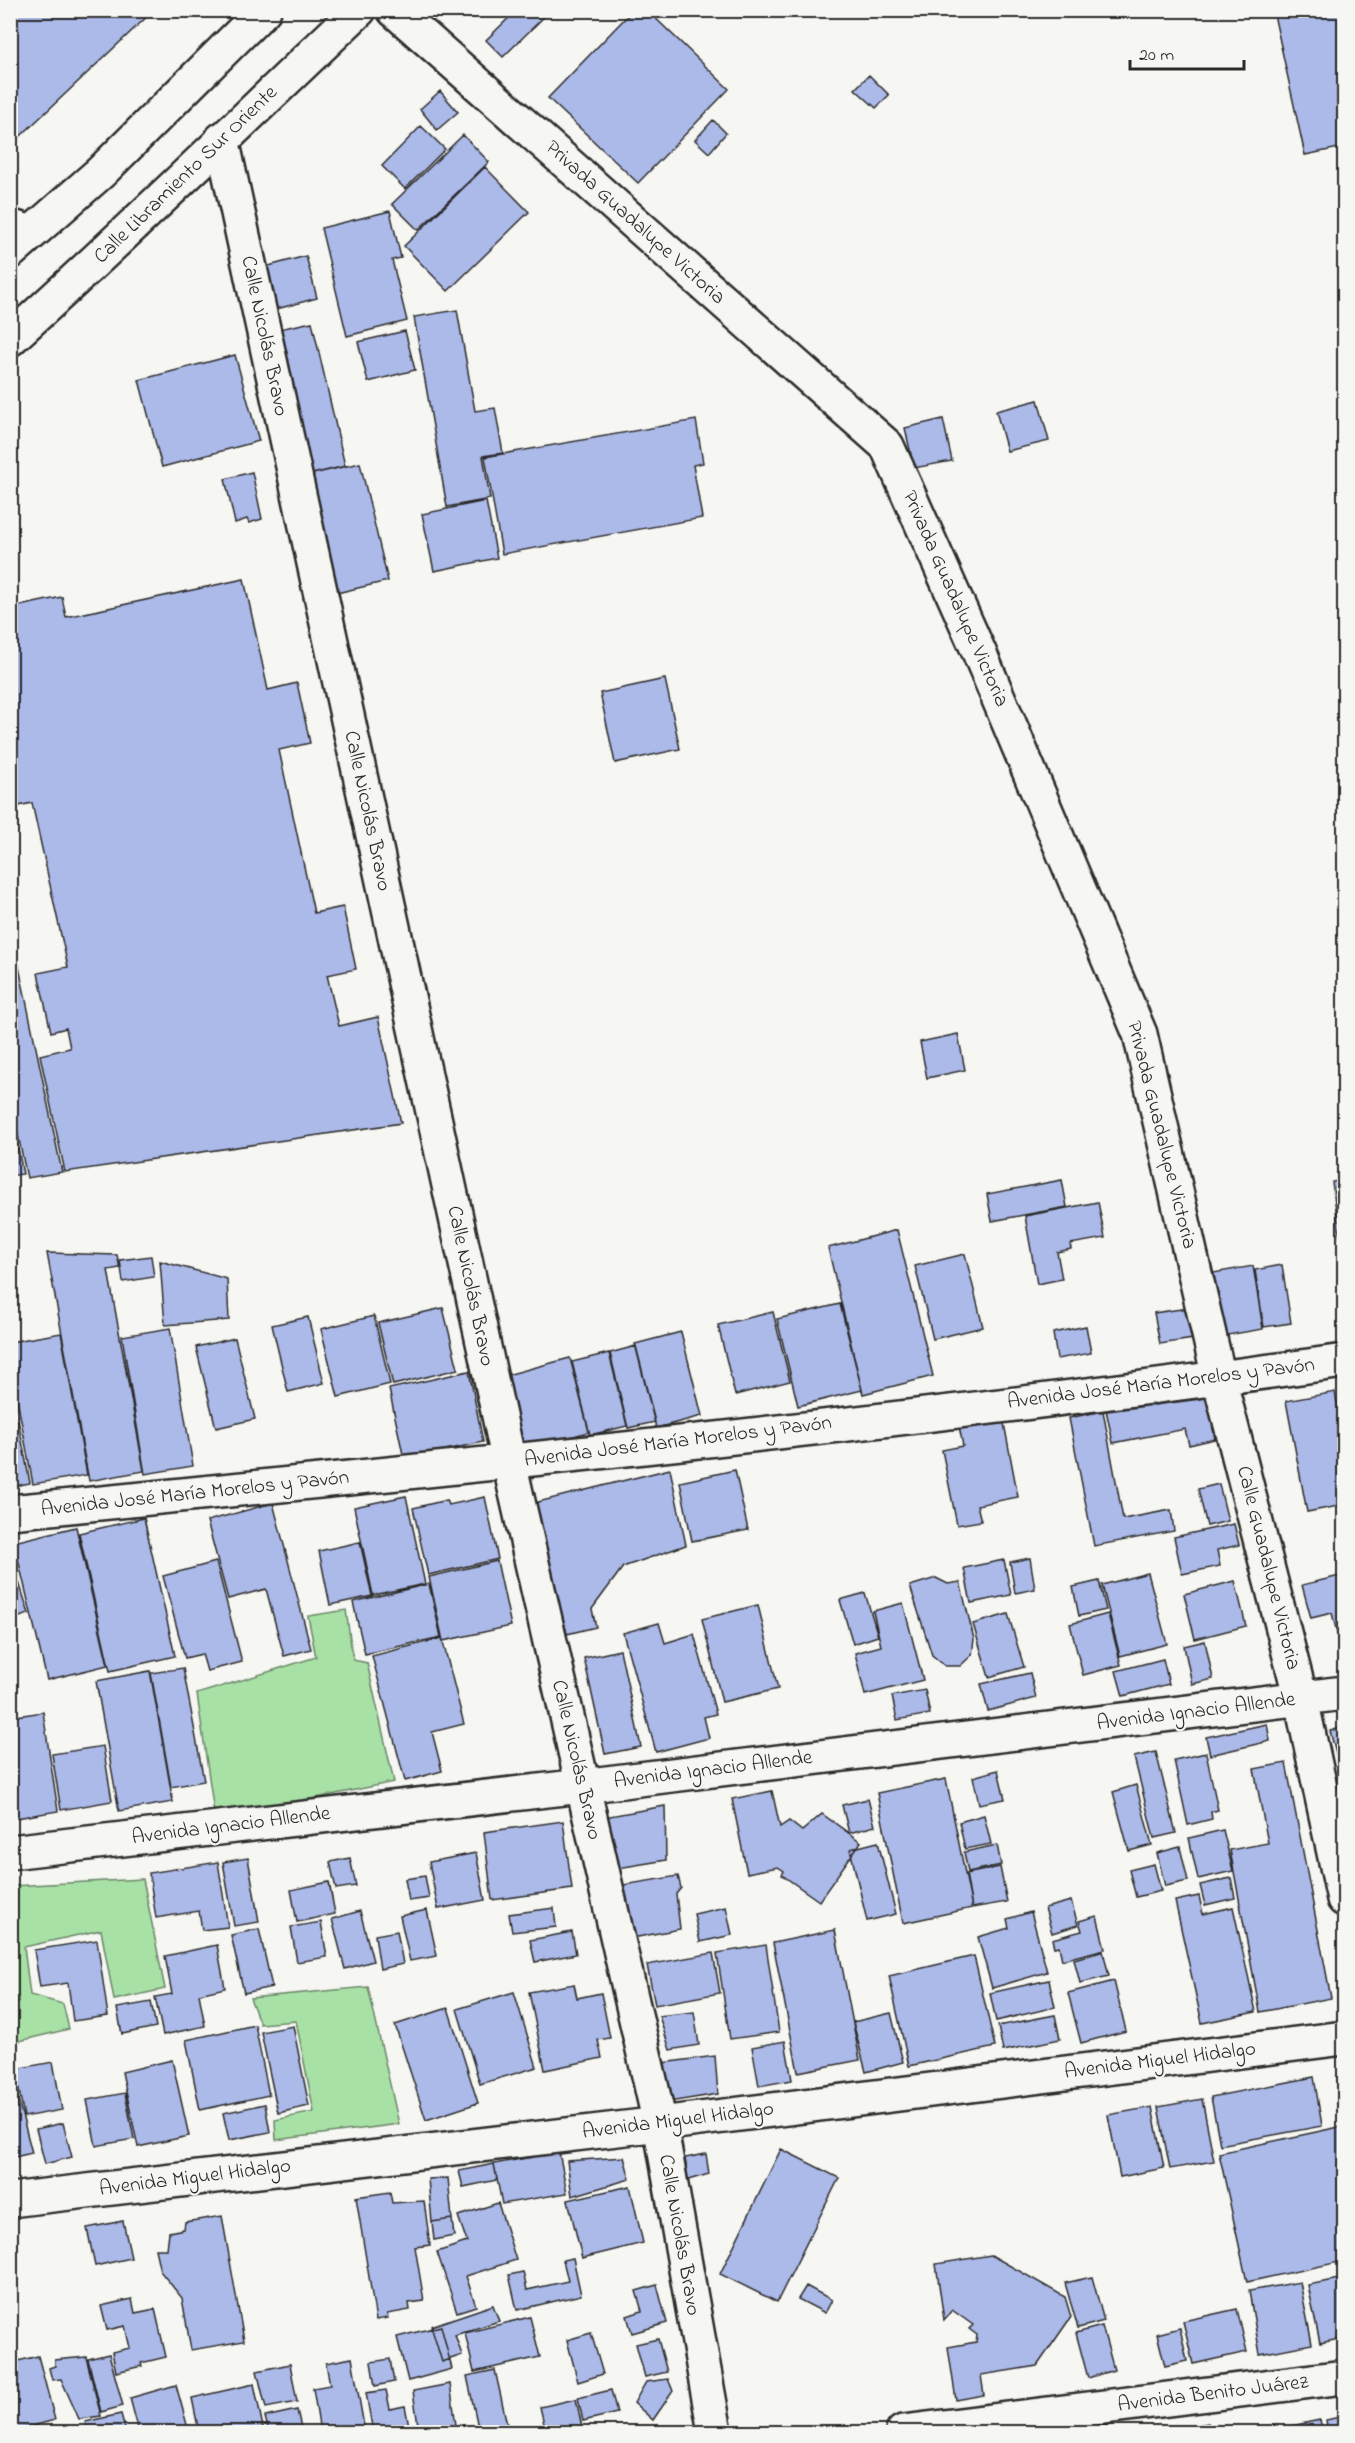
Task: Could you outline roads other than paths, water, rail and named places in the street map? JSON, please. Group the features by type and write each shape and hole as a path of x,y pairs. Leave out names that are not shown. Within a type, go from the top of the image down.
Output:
{"street":[{"path":"10,252 23,224 101,172 264,10"},
{"name":"Calle Libramiento Sur Oriente","path":"10,339 99,259 359,10"},
{"name":"Privada Guadalupe Victoria","path":"394,10 887,446 984,663 1140,1034 1219,1378"},
{"name":"Calle Nicolás Bravo","path":"222,139 508,1462 660,2124 715,2433"},
{"name":"Avenida José María Morelos y Pavón","path":"10,1512 508,1462 1219,1378 1344,1360"},
{"name":"Calle Guadalupe Victoria","path":"1219,1378 1301,1699 1344,1899"},
{"name":"Avenida Ignacio Allende","path":"10,1852 1344,1693"},
{"name":"Avenida Miguel Hidalgo","path":"10,2200 660,2124 1344,2038"},
{"name":"Avenida Benito Juárez","path":"903,2433 1344,2377"}]}
